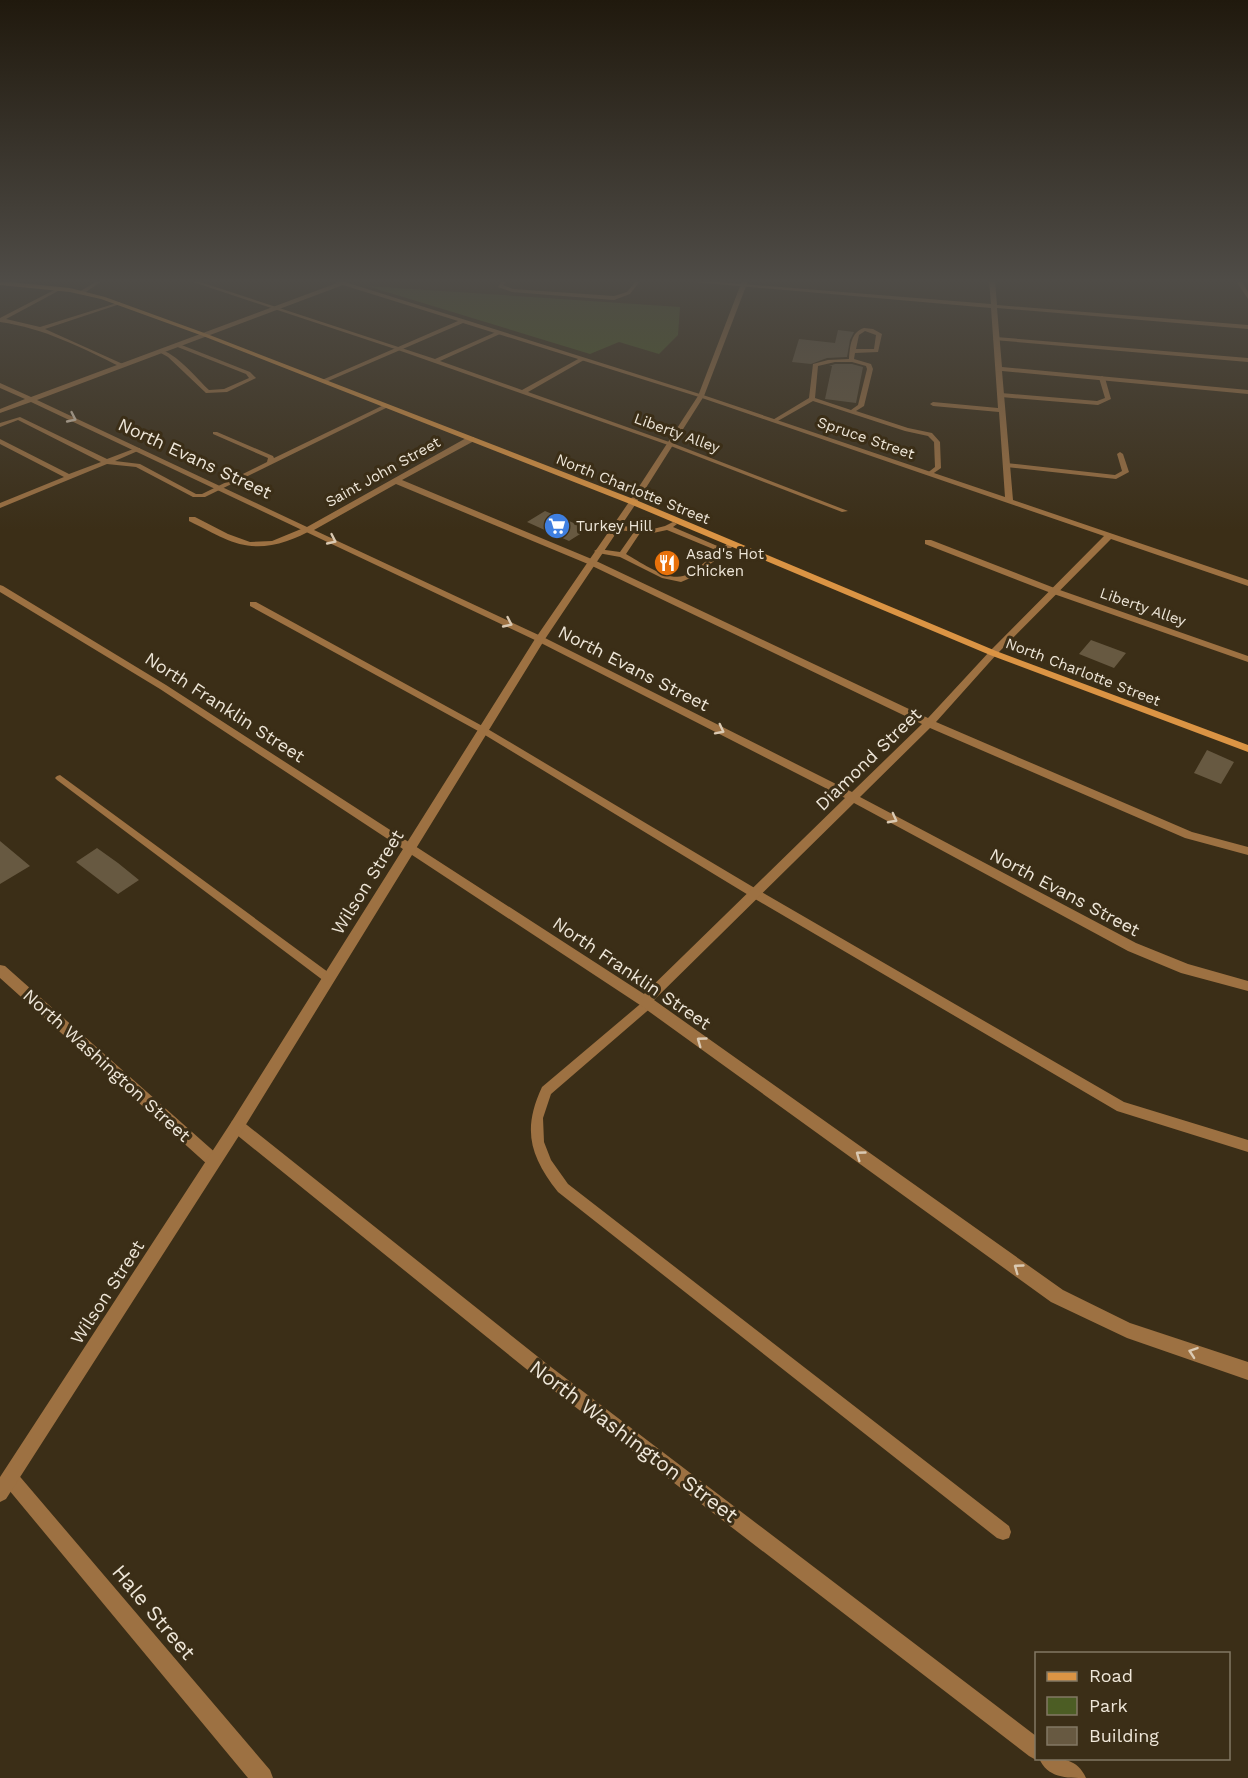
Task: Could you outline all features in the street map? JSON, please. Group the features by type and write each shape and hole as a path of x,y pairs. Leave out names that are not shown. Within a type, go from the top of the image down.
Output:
{"main road":[{"name":"North Charlotte Street","path":"280,364 633,502 993,653 1248,749"}],"street":[{"path":"0,411 128,364"},
{"path":"324,381 364,364"},
{"name":"Spruce Street","path":"598,364 701,396 1248,583"},
{"name":"Wilson Street","path":"5,1485 237,1126 540,639 633,502 701,396 713,364"},
{"path":"999,364 1010,502"},
{"path":"1000,369 1248,392"},
{"name":"North Evans Street","path":"0,385 540,639 852,797 1132,947 1186,969 1248,986"},
{"path":"933,404 1002,410"},
{"name":"Saint John Street","path":"309,529 471,439"},
{"path":"397,481 595,557 929,723 1189,835 1248,851"},
{"name":"Diamond Street","path":"647,1002 754,893 929,723 993,653 1108,536"},
{"name":"North Franklin Street","path":"0,588 163,687 647,1002 1057,1296 1126,1330 1248,1371"},
{"name":"North Washington Street","path":"0,969 213,1160"},
{"name":"North Washington Street","path":"237,1126 541,1370 1035,1748"},
{"name":"Hale Street","path":"5,1485 262,1778"},
{"path":"1052,1760 1075,1778"}],"lane":[{"path":"118,364 123,366"},
{"path":"178,364 208,392 225,391 253,378 248,373 225,364"},
{"name":"Liberty Alley","path":"444,364 670,444 844,511"},
{"path":"523,392 573,364"},
{"path":"812,399 815,365 818,364"},
{"path":"851,412 861,406 870,369 867,364"},
{"path":"1001,395 1098,403 1108,399 1102,378"},
{"path":"774,421 812,399 934,437 937,442 938,468 929,474"},
{"path":"0,425 18,418 107,462 138,465 195,496 203,496 386,406"},
{"path":"215,434 271,457 270,463"},
{"path":"0,441 69,477"},
{"path":"0,506 138,449"},
{"path":"1006,465 1116,477 1126,472 1120,454"},
{"path":"192,519 246,545 262,547 279,543 309,529"},
{"path":"669,528 678,521"},
{"path":"615,527 638,531 669,528 723,551"},
{"path":"622,555 638,531"},
{"name":"Liberty Alley","path":"928,543 1054,591 1248,659"},
{"path":"595,557 622,555 665,577 680,580 687,578 732,544"},
{"path":"253,604 483,730 754,893 1121,1107 1248,1146"},
{"path":"60,778 328,978"},
{"path":"647,1002 546,1091 540,1106 535,1131 537,1146 549,1172 563,1188 1003,1532"}],"building":[{"path":"852,364 863,367 856,403 825,399 832,366 829,366"},
{"name":"Turkey Hill","path":"545,511 588,529 569,541 527,522"},
{"path":"1091,640 1126,653 1114,668 1079,654"},
{"path":"1207,750 1234,762 1221,784 1194,773"},
{"path":"0,841 30,866 0,884"},
{"path":"97,848 139,880 118,894 76,862"}],"place":[{"name":"Turkey Hill","path":"557,526"},
{"name":"Asad's Hot Chicken","path":"667,563"}]}
